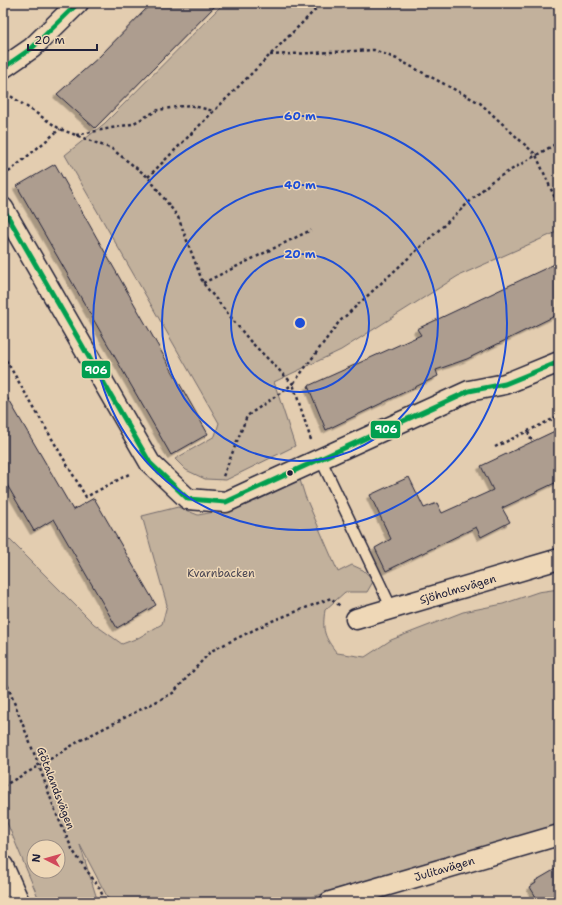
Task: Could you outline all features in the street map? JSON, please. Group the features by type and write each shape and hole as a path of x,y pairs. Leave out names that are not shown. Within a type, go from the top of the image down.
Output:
{"street":[{"path":"3,68 32,48 78,3"},
{"path":"3,208 150,463 188,499 226,502 321,460 468,391 505,384 559,362"},
{"name":"Sjöholmsvägen","path":"356,619 559,559"},
{"name":"Julitavägen","path":"330,902 559,835"},
{"path":"3,866 19,902"}],"lane":[{"path":"321,460 392,609"}],"path":[{"path":"148,177 322,3"},
{"path":"270,55 374,50 397,59 480,103 536,155 559,207"},
{"path":"6,93 60,129 112,149 148,177 178,217 203,283 250,341 293,384 312,445 321,460"},
{"path":"76,135 132,124 158,110 189,105 214,111"},
{"path":"4,176 60,129"},
{"path":"219,487 247,416 293,384 339,322 492,181 559,142"},
{"path":"203,283 311,230"},
{"path":"3,355 86,497 150,463"},
{"path":"495,447 559,416"},
{"path":"528,432 532,442"},
{"path":"3,786 81,740 173,693 211,651 272,621 331,598 356,619"},
{"name":"Götalandsvägen","path":"3,674 56,813 73,851 100,889 105,902"}],"green space":[{"path":"224,3 559,3 559,231 458,276 341,350 274,382 295,446 226,480 205,479 186,470 175,459 215,436 219,423 65,155 105,123"},
{"name":"Kvarnbacken","path":"300,480 305,496 338,572 352,565 363,570 374,580 367,592 345,592 325,610 325,633 329,642 337,653 365,657 391,640 463,612 503,604 538,592 559,589 559,826 295,902 110,902 80,845 98,902 40,902 30,879 66,879 66,839 26,839 26,868 3,813 3,533 94,624 122,644 138,638 162,624 167,605 142,516 178,507 198,515 225,510 256,501"}],"building":[{"path":"152,3 218,3 95,128 57,94 99,57"},
{"path":"55,164 208,434 171,455 17,186"},
{"path":"559,262 559,314 467,359 436,370 438,376 326,430 308,386 421,335 417,329"},
{"path":"3,390 73,510 94,498 156,605 117,628 54,519 34,531 3,478"},
{"path":"559,429 559,481 502,508 510,522 481,537 476,527 386,571 375,548 391,539 370,495 409,477 424,508 437,503 442,513 493,490 481,466"},
{"path":"559,867 559,902 539,902 530,887 536,883 535,881"}],"transit line":[{"name":"906","path":"3,68 32,48 78,3"},
{"name":"906","path":"3,208 150,463 188,499 226,502 469,391 505,384 559,362"}]}
